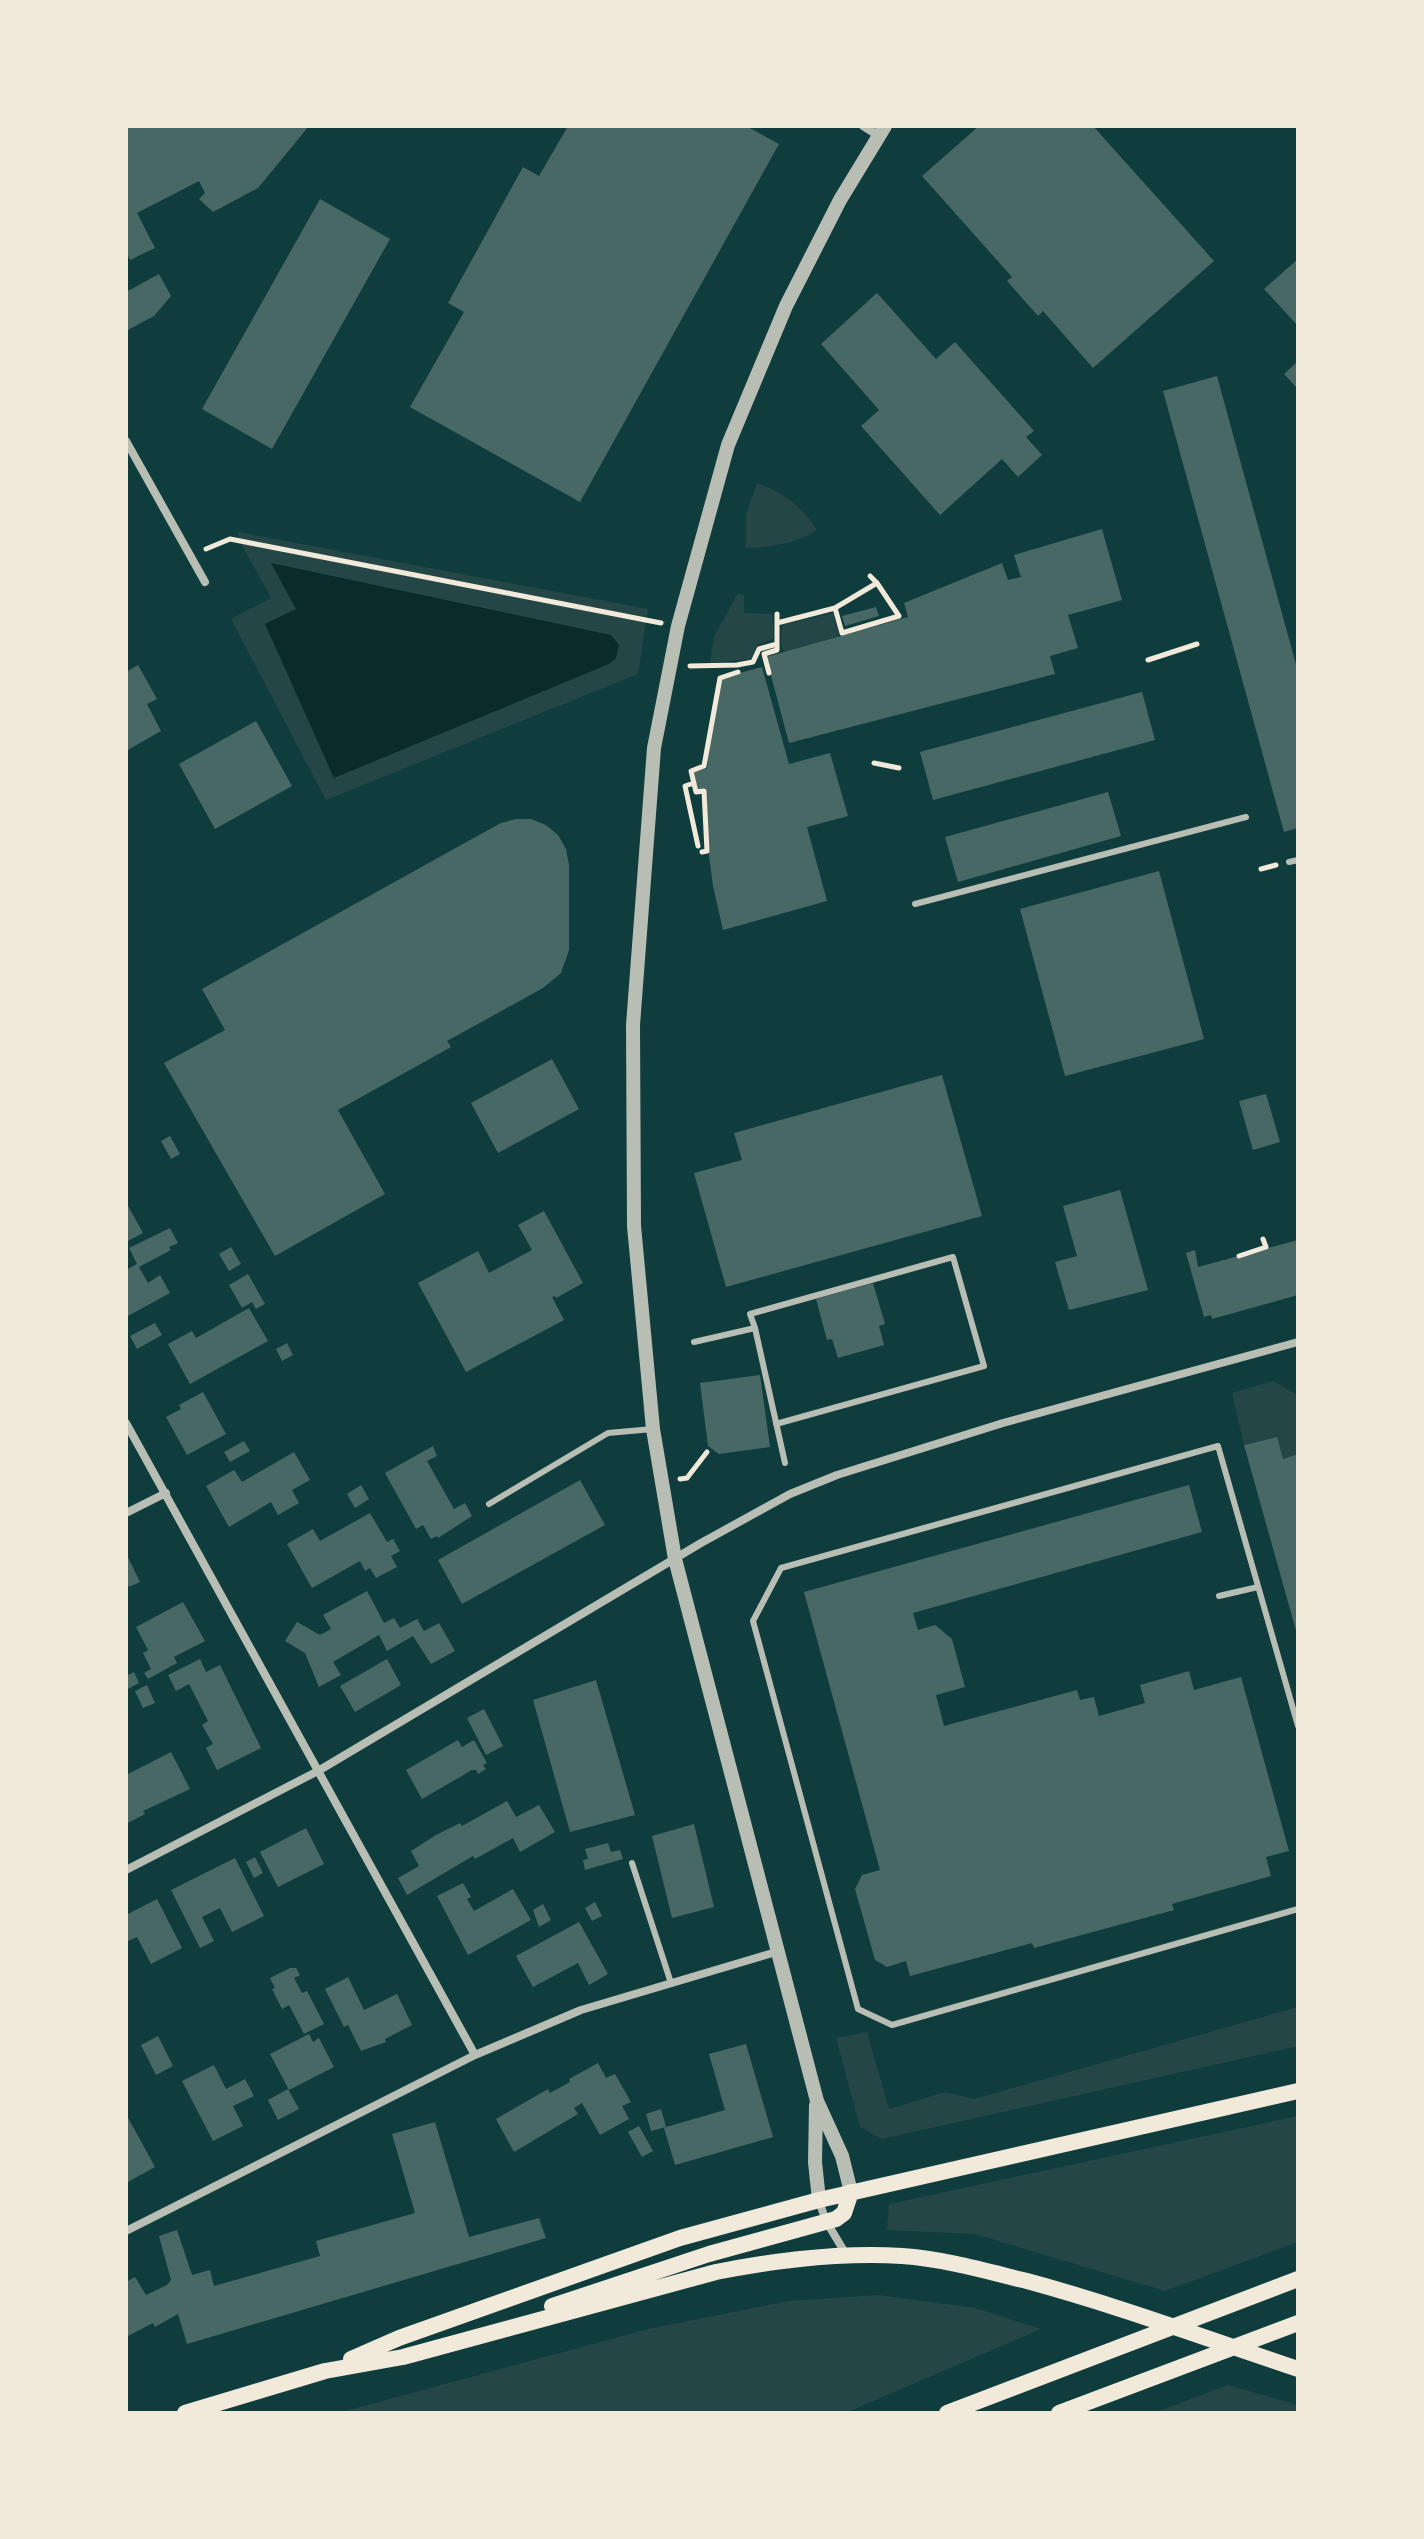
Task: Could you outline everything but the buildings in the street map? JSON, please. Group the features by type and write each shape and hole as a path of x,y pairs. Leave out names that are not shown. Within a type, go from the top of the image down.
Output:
{"main road":[{"path":"325,2371 399,2338 680,2238 851,2192 1298,2091"},
{"path":"403,2357 709,2254 826,2221 844,2213 851,2192"},
{"path":"185,2413 325,2371 403,2357 716,2272 766,2262 847,2256 902,2256 950,2262 1002,2275 1068,2292 1298,2369"},
{"path":"947,2413 1298,2279"},
{"path":"1059,2413 1298,2323"}],"street":[{"path":"851,2192 842,2156 817,2101 675,1559 653,1429 634,1226 633,1025 654,748 678,626 728,445 786,306 840,200 882,131 863,126"},
{"path":"126,441 205,582"},
{"path":"126,1870 318,1771 790,1494 837,1475 1003,1423 1298,1342"},
{"path":"126,1423 475,2055"},
{"path":"126,1513 166,1493"},
{"path":"126,2231 475,2055 581,2010 776,1952"},
{"path":"817,2101 815,2162 819,2200 826,2221 847,2256"}],"lane":[{"path":"915,904 1246,817"},
{"path":"1289,862 1298,860"},
{"path":"776,1424 984,1366 953,1257 750,1314 785,1463"},
{"path":"694,1342 755,1328"},
{"path":"489,1504 608,1433 653,1429"},
{"path":"1298,1726 1218,1446 781,1568 753,1621 858,2009 892,2025 1298,1909"},
{"path":"1219,1596 1258,1587"},
{"path":"632,1863 671,1983"}],"path":[{"path":"190,556 230,539 678,626"},
{"path":"835,608 842,633 899,616 870,576"},
{"path":"777,623 835,608 877,583"},
{"path":"777,614 777,647"},
{"path":"1148,660 1197,644"},
{"path":"695,783 685,786 700,849 707,851 704,791 696,792 695,783 691,771 704,766 720,678 753,662 759,649 777,647"},
{"path":"769,673 764,654 777,647"},
{"path":"669,665 738,670"},
{"path":"874,763 899,768"},
{"path":"1239,1256 1266,1247 1263,1239"},
{"path":"687,1478 707,1452"}],"shaded area":[{"path":"757,483 792,501 817,530 783,544 746,548 746,514"},
{"path":"238,532 648,609 638,674 326,800 231,619 271,598 238,538"},
{"path":"271,563 611,635 619,645 616,658 609,664 334,778 265,624 296,609"},
{"path":"738,593 744,595 744,613 772,614 774,638 757,645 751,659 710,663 714,637"},
{"path":"833,613 839,636 784,652 782,625"},
{"path":"1273,1381 1298,1395 1298,1454 1283,1459 1276,1437 1244,1445 1232,1393"},
{"path":"1298,2007 1298,2046 882,2139 860,2127 836,2038 867,2032 889,2109 945,2092 974,2099"},
{"path":"1298,2116 1298,2242 1165,2291 975,2234 887,2230 889,2204"},
{"path":"878,2295 975,2308 1041,2329 845,2413 338,2413 648,2329 789,2301"},
{"path":"1228,2385 1298,2405 1298,2413 1154,2413"}]}
